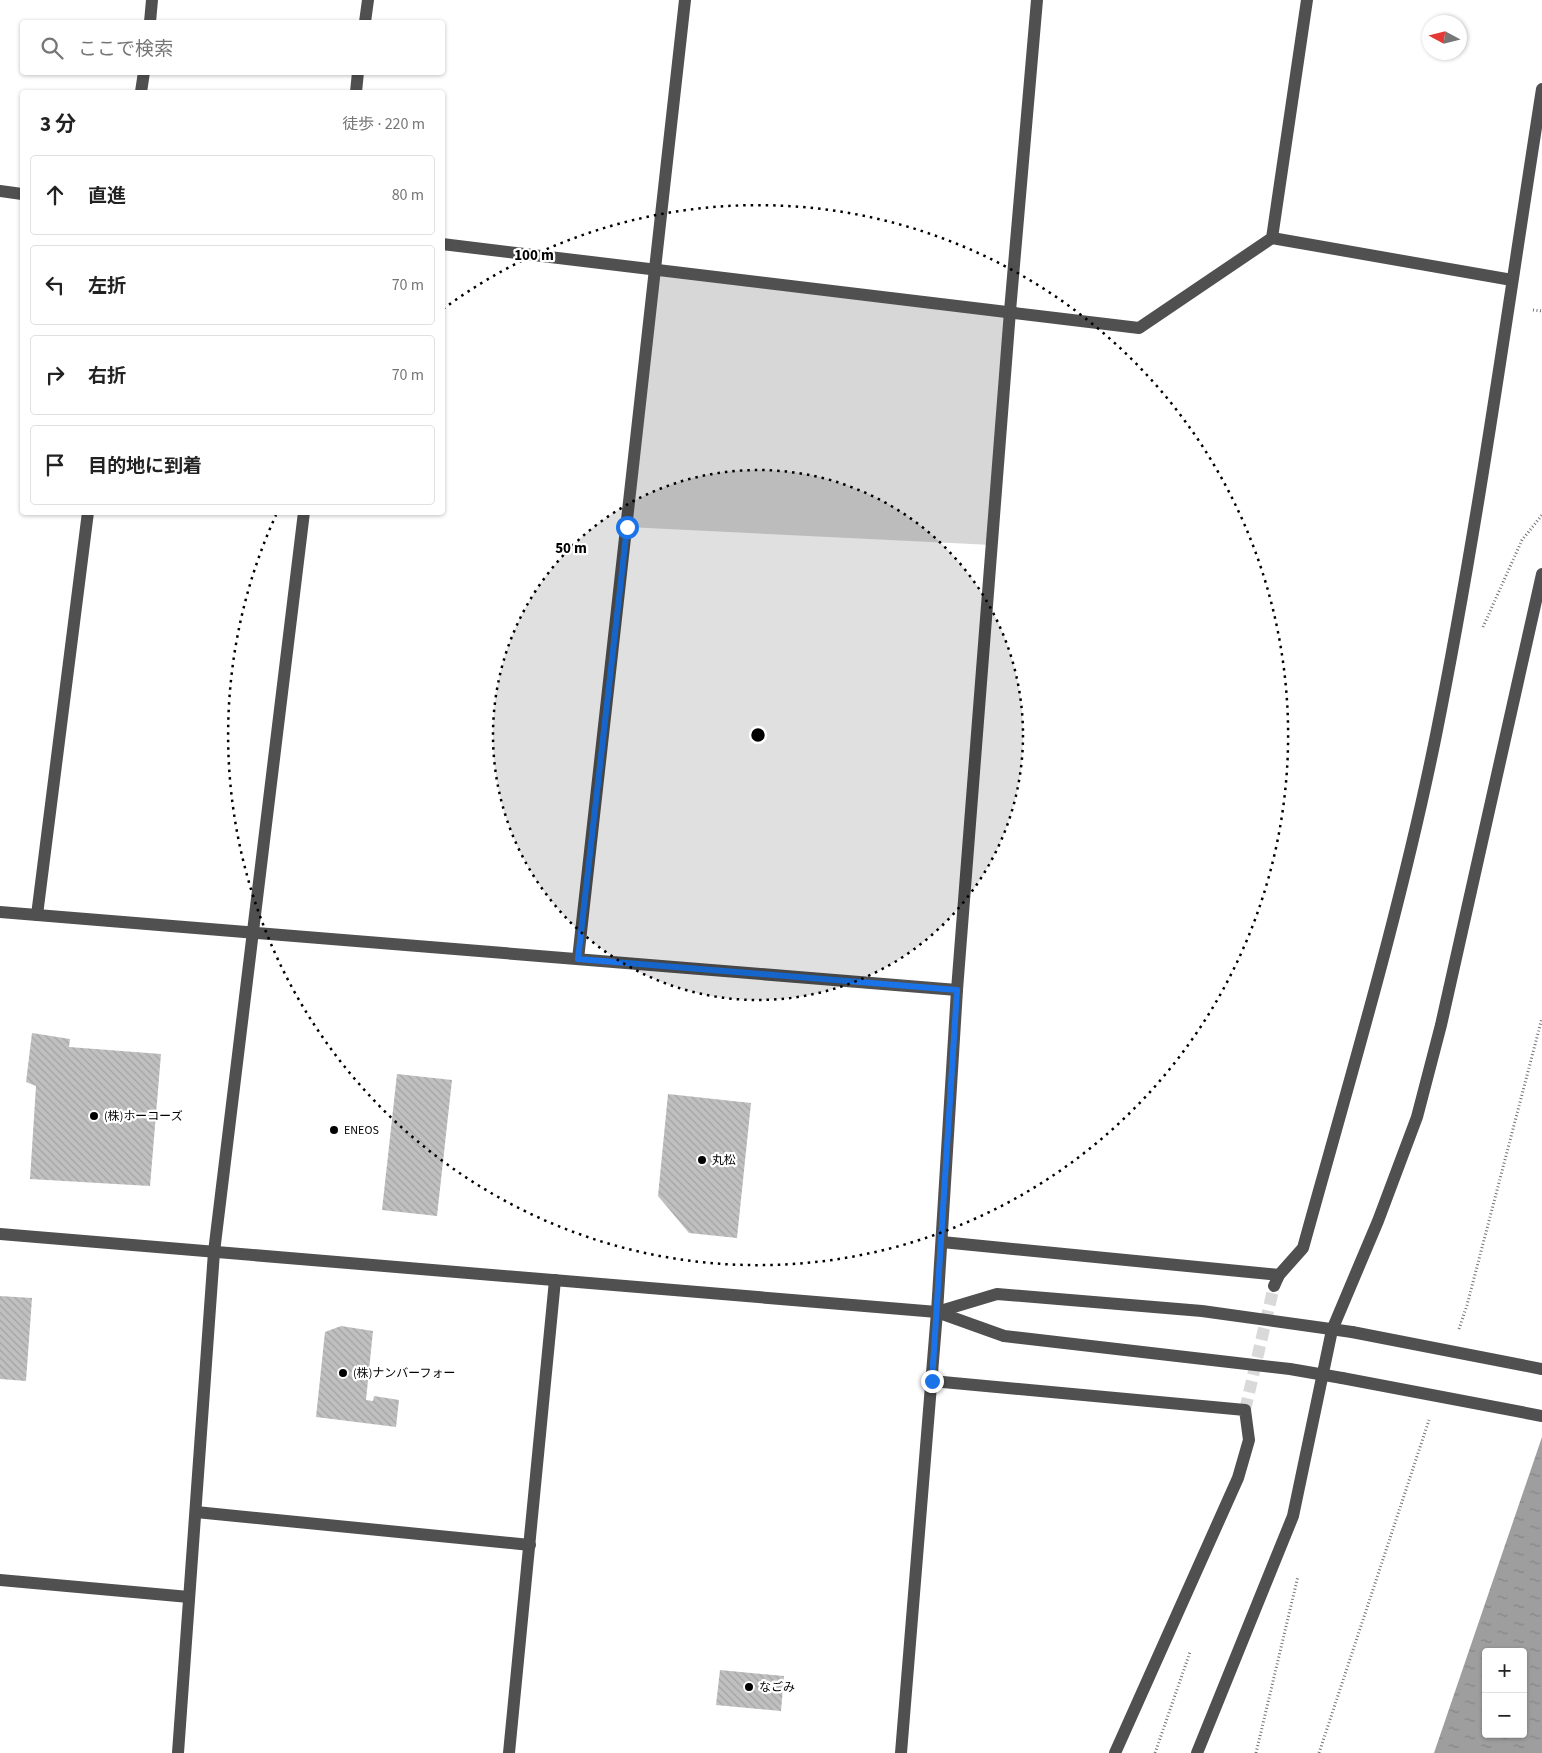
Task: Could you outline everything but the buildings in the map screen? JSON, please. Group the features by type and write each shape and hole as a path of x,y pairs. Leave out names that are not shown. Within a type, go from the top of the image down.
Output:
{"street":[{"path":"150,20 152,0"},
{"path":"365,20 368,0"},
{"path":"578,959 684,0"},
{"path":"901,1753 932,1381 957,990 1036,0"},
{"path":"1272,238 1306,0"},
{"path":"141,90 144,75"},
{"path":"356,90 358,75"},
{"path":"942,1242 1276,1281 1303,1248 1391,931 1435,737 1472,544 1542,89"},
{"path":"0,191 20,194"},
{"path":"445,244 1139,328 1272,238 1512,280"},
{"path":"37,915 88,515"},
{"path":"178,1753 214,1252 304,515"},
{"path":"1197,1753 1293,1516 1332,1330 1378,1221 1417,1117 1454,966 1542,574"},
{"path":"0,912 957,990"},
{"path":"0,1234 937,1312 1004,1336 1323,1374 1542,1416"},
{"path":"509,1753 555,1280"},
{"path":"937,1312 998,1294 1202,1311 1352,1332 1542,1369"},
{"path":"932,1381 1245,1410 1249,1440 1238,1478 1115,1753"},
{"path":"196,1512 530,1545"},
{"path":"0,1580 189,1597"}],"path":[{"path":"1480,636 1522,540 1542,515"},
{"path":"1256,1753 1298,1575"}],"shaded area":[{"path":"655,269 1010,311 992,545 627,527"}],"water":[{"path":"1542,1437 1542,1753 1434,1753"}],"tunnel":[{"path":"1245,1410 1274,1286"}],"place":[{"name":"(株)ホーコーズ","path":"94,1116"},
{"name":"ENEOS","path":"334,1130"},
{"name":"丸松","path":"702,1160"},
{"name":"(株)ナンバーフォー","path":"343,1373"},
{"name":"なごみ","path":"749,1687"}],"route":[{"path":"627,527 578,959 957,990 932,1381"}]}
